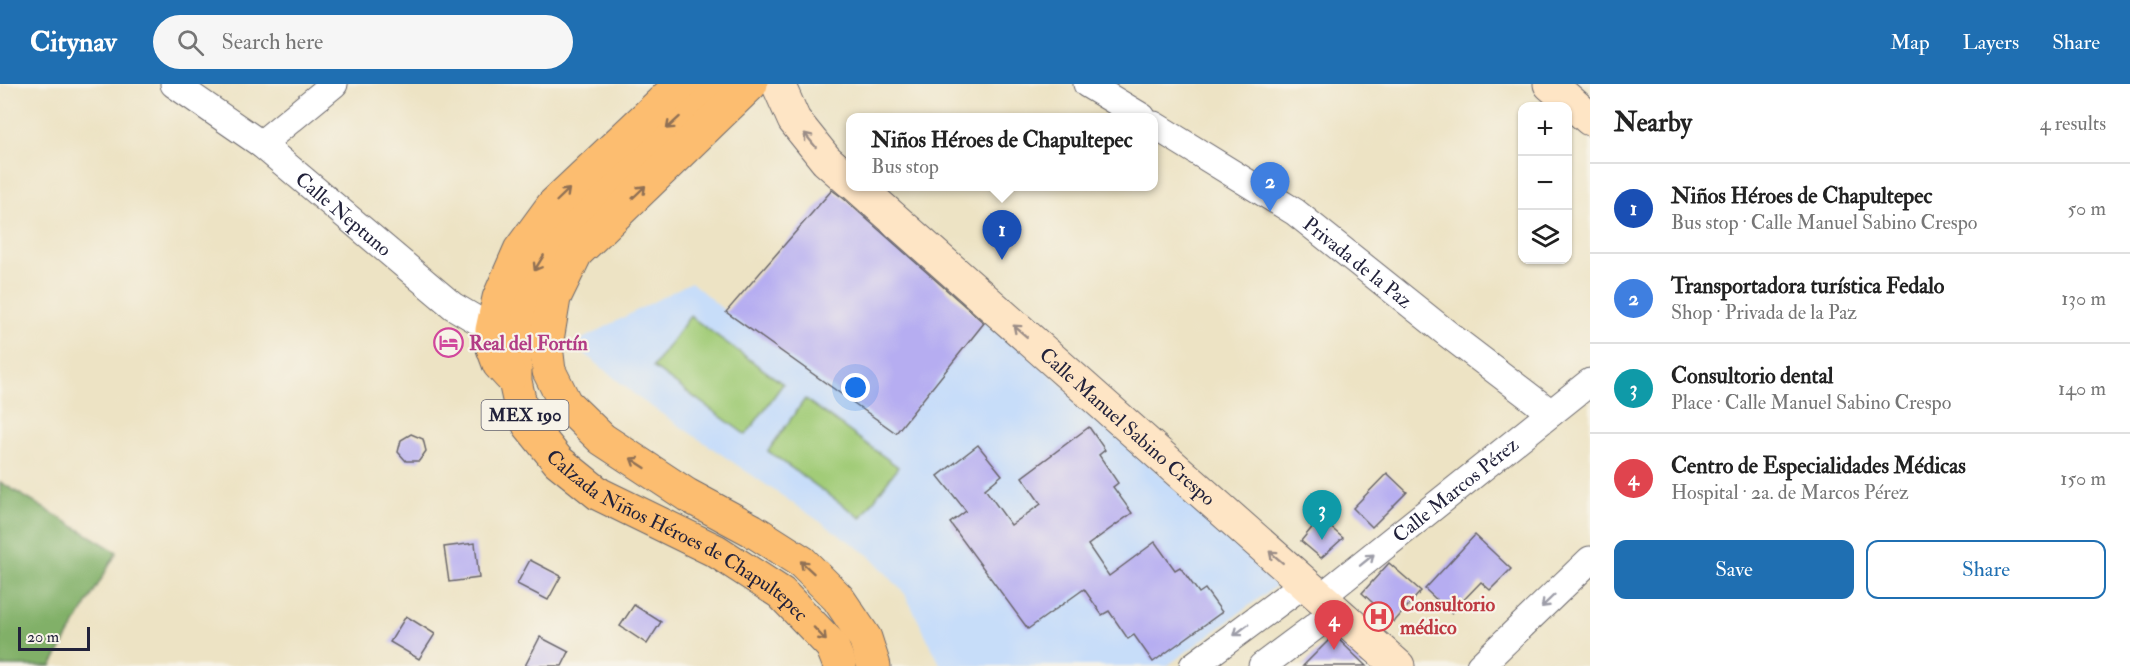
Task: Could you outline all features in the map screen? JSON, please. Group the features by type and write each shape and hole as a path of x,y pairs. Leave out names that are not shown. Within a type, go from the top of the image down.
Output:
{"main road":[{"path":"504,337 499,298 520,250 553,205 681,84"},
{"path":"565,403 516,381 499,364 493,348 504,337 530,278 558,232 623,168 717,84"},
{"name":"Calzada Niños Héroes de Chapultepec","path":"751,84 576,253 554,298 546,346 549,371 565,403 602,439 687,495 752,530 802,562 838,598 866,638 874,666"},
{"name":"Calzada Niños Héroes de Chapultepec","path":"516,381 520,404 529,425 558,461 599,494 716,550 781,592 832,646 840,666"}],"street":[{"name":"Calle Neptuno","path":"174,84 261,144 453,306 504,337"},
{"path":"261,144 334,84"},
{"path":"778,84 794,120 826,160 846,178"},
{"path":"1087,84 1135,113"},
{"path":"1550,84 1590,119"},
{"name":"Privada de la Paz","path":"1158,127 1295,212 1551,413"},
{"name":"Calle Manuel Sabino Crespo","path":"862,191 1398,666"},
{"name":"Calle Marcos Pérez","path":"1321,597 1590,383"},
{"path":"1480,666 1590,560"},
{"path":"1193,666 1321,597"},
{"path":"1262,666 1321,597"}],"shaded area":[{"path":"691,282 726,312 896,433 988,318 1280,583 1167,666 941,666 905,594 869,555 640,399 573,344"}],"green space":[{"path":"690,316 783,384 746,435 653,367"},
{"path":"805,399 898,467 861,518 768,451"},
{"path":"0,482 117,552 51,666 0,666"}],"building":[{"path":"832,190 984,323 896,433 726,312"},
{"path":"1089,427 1105,450 1099,455 1118,483 1113,487 1132,513 1088,545 1109,576 1155,542 1175,570 1180,567 1199,593 1205,589 1222,612 1153,662 1134,635 1128,639 1109,611 1102,615 1084,589 1028,629 950,523 966,511 938,476 978,445 1002,475 985,489 1011,525 1041,504 1022,477"},
{"path":"411,434 423,439 426,451 419,461 406,461 398,452 401,440"},
{"path":"1387,473 1407,492 1372,527 1353,508"},
{"path":"1320,518 1343,538 1321,558 1301,541"},
{"path":"1475,535 1511,569 1490,590 1481,582 1451,613 1425,589"},
{"path":"475,543 479,578 449,582 444,547"},
{"path":"530,560 561,576 548,600 517,584"},
{"path":"1389,563 1421,591 1394,622 1362,593"},
{"path":"634,605 661,622 647,644 620,626"},
{"path":"406,616 435,634 419,659 390,642"},
{"path":"1334,635 1366,666 1303,666"},
{"path":"540,637 569,652 562,666 525,666"}],"place":[{"name":"Transportadora turística Fedalo","path":"1270,212"},
{"name":"Niños Héroes de Chapultepec","path":"1002,260"},
{"name":"Real del Fortín","path":"448,343"},
{"name":"Consultorio dental","path":"1322,540"},
{"name":"Consultorio médico","path":"1379,616"},
{"name":"Centro de Especialidades Médicas","path":"1334,650"}]}
